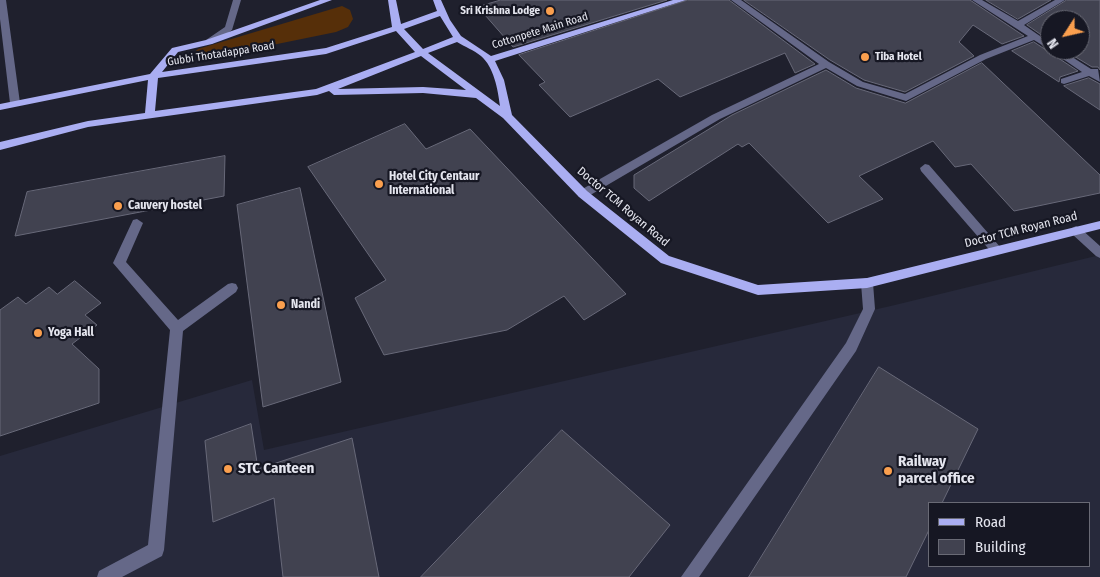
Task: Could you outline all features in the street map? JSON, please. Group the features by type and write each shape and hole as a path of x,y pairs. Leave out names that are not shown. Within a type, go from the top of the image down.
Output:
{"main road":[{"path":"150,116 154,76 175,50 209,42 328,0"},
{"path":"392,0 397,27"},
{"path":"437,0 442,12 459,38 481,50 490,59"},
{"name":"Cottonpete Main Road","path":"507,116 502,86 490,59 682,0"},
{"name":"Gubbi Thotadappa Road","path":"0,108 15,103 154,76 326,50 352,44 442,12"},
{"name":"Doctor TCM Royan Road","path":"397,27 421,52 507,116 582,194 665,260 758,290 867,283 1100,225"},
{"path":"317,92 346,84 459,38"},
{"path":"0,146 88,124 317,92 421,89 479,95"}],"street":[{"path":"2,0 15,103"},
{"path":"209,42 229,28 237,0"},
{"path":"735,0 826,64 860,84 906,98 983,57 1034,37"},
{"path":"976,0 1040,41"},
{"path":"1018,25 1062,0"},
{"path":"1070,60 1100,79"},
{"path":"582,194 716,117 826,64"},
{"path":"1064,82 1100,69"},
{"path":"925,168 997,250"},
{"path":"105,577 156,550 177,328 118,263 137,223"},
{"path":"1076,231 1100,253"},
{"path":"689,577 851,347 869,308 867,283"},
{"path":"177,328 232,288"}],"shaded area":[{"path":"342,6 350,10 353,19 348,27 336,32 233,53 194,53 198,49"},
{"path":"1100,255 1100,577 0,577 0,456 252,380 264,450 895,305"}],"building":[{"path":"501,0 667,0 513,47 478,7"},
{"path":"688,0 729,0 815,64 795,73 785,53 680,97 658,79 570,117 539,85 545,82 519,55"},
{"path":"744,0 970,0 1024,36 1002,44 973,25 959,42 974,56 905,92 864,80 830,60"},
{"path":"986,0 1051,0 1018,19"},
{"path":"1067,0 1100,0 1100,70 1098,67 1092,67 1080,60 1090,60 1090,10 1051,10"},
{"path":"1040,17 1040,34 1027,25"},
{"path":"1034,42 1040,46 1040,60 1061,60 1078,71 1060,77 1059,82 1012,51"},
{"path":"982,63 1100,175 1100,193 1014,211 971,164 955,167 933,141 859,176 883,199 828,223 749,143 742,147 738,144 649,201 634,188 634,175 732,115 826,70 856,88 905,103"},
{"path":"1089,78 1100,84 1100,110 1064,86"},
{"path":"405,124 426,149 470,129 626,294 584,320 564,296 507,330 384,355 355,298 386,280 308,167"},
{"path":"225,156 224,196 15,236 27,192"},
{"path":"300,188 341,382 263,407 237,205"},
{"path":"75,281 101,303 85,315 97,325 72,344 99,369 99,403 0,436 0,310 18,297 26,304 49,287 57,294"},
{"path":"879,367 978,429 942,502 928,502 928,532 906,577 749,577"},
{"path":"251,424 258,469 352,438 379,577 283,577 274,498 213,522 205,441"},
{"path":"562,430 670,525 629,577 421,577"}],"place":[{"name":"Sri Krishna Lodge","path":"550,11"},
{"name":"Tiba Hotel","path":"865,57"},
{"name":"Hotel City Centaur International","path":"379,184"},
{"name":"Cauvery hostel","path":"118,206"},
{"name":"Nandi","path":"281,305"},
{"name":"Yoga Hall","path":"38,333"},
{"name":"STC Canteen","path":"228,469"},
{"name":"Railway parcel office","path":"888,471"}]}
